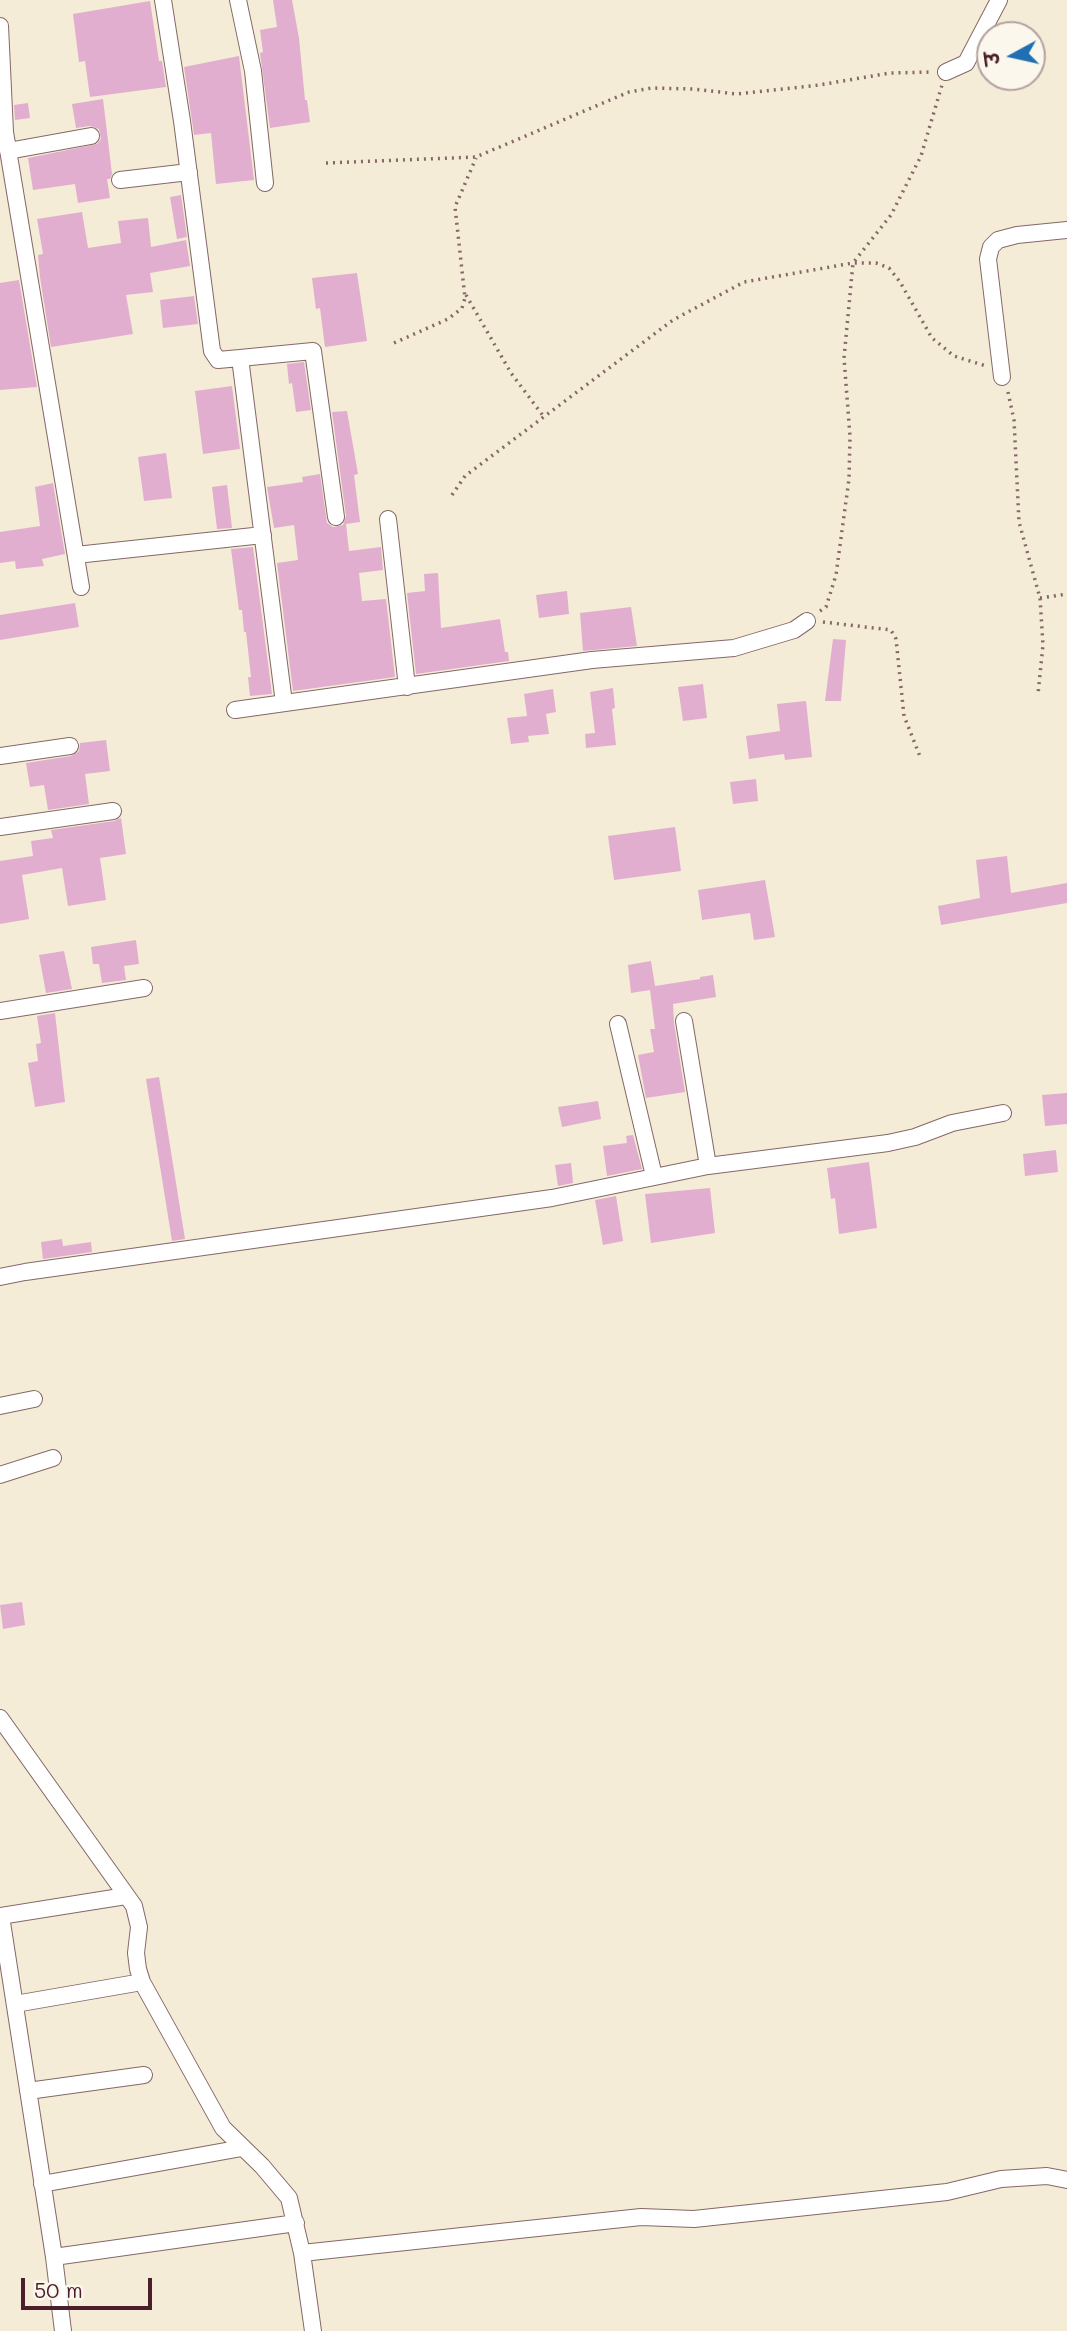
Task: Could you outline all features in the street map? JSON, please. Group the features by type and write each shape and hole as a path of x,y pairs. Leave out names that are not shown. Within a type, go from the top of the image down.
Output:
{"street":[{"path":"163,0 212,351 218,360 313,351 336,517"},
{"path":"238,0 253,71 265,183"},
{"path":"946,72 966,63 999,0"},
{"path":"0,26 5,132 81,587"},
{"path":"8,151 91,136"},
{"path":"120,180 189,172"},
{"path":"1002,377 988,259 991,247 998,240 1067,230"},
{"path":"240,358 284,703"},
{"path":"388,519 407,687"},
{"path":"76,555 263,535"},
{"path":"235,710 592,660 734,648 794,630 807,621"},
{"path":"0,755 70,746"},
{"path":"0,827 113,811"},
{"path":"0,1011 144,988"},
{"path":"684,1021 708,1166"},
{"path":"618,1024 654,1176"},
{"path":"0,1277 552,1198 708,1166 888,1143 915,1137 952,1123 1003,1113"},
{"path":"0,1406 34,1399"},
{"path":"0,1475 52,1458"},
{"path":"0,1718 134,1906 139,1927 136,1953 142,1982 223,2128 289,2197 302,2253 313,2331"},
{"path":"63,2331 54,2257 0,1916 126,1896"},
{"path":"15,2004 142,1982"},
{"path":"28,2091 144,2075"},
{"path":"42,2184 242,2148"},
{"path":"302,2253 641,2217 694,2219 947,2192 1001,2179 1047,2176 1067,2180"},
{"path":"54,2257 296,2223"}],"path":[{"path":"326,163 476,157 629,92 652,88 737,94 819,85 890,73 946,72 922,156 891,215 853,263 844,358 849,436 847,493 836,575 826,607 807,621"},
{"path":"394,343 448,319 462,307 465,298 455,207 476,157"},
{"path":"452,495 465,476 673,320 744,282 853,263 876,263 888,268 900,282 932,338 954,356 981,363 1002,377 1014,420 1019,522 1040,598 1043,645 1038,694"},
{"path":"464,292 511,373 544,417"},
{"path":"1040,598 1067,594"},
{"path":"807,621 891,630 896,639 904,716 921,759"}],"building":[{"path":"273,0 292,0 310,122 270,128 260,53 263,52 260,30 277,27"},
{"path":"150,1 159,61 162,61 166,87 90,97 85,61 79,62 73,14"},
{"path":"239,56 254,180 216,184 211,133 194,135 184,67"},
{"path":"103,99 112,174 110,179 107,179 110,198 78,203 75,184 33,190 28,158 97,144 101,139 99,129 90,126 76,128 72,104"},
{"path":"28,103 30,118 15,120 14,105"},
{"path":"181,195 187,237 177,239 170,197"},
{"path":"82,212 88,248 121,243 118,221 148,218 151,247 186,240 190,266 150,273 153,292 126,295 133,334 51,347 40,277 38,255 43,254 37,219"},
{"path":"357,273 367,341 325,347 320,308 316,309 312,278"},
{"path":"19,280 37,387 0,390 0,283"},
{"path":"194,296 198,324 163,328 160,300"},
{"path":"304,362 311,410 296,412 287,364"},
{"path":"232,386 240,449 203,454 195,391"},
{"path":"347,411 358,474 354,475 360,522 346,524 349,551 381,547 383,570 359,573 362,601 386,599 395,677 293,691 277,563 298,560 294,525 274,528 267,487 303,482 302,477 320,474 327,523 333,527 343,525 346,516 332,412"},
{"path":"166,453 172,498 144,501 138,457"},
{"path":"53,483 65,554 42,559 44,566 16,569 15,561 0,563 0,532 40,526 35,487"},
{"path":"227,485 232,528 217,529 212,487"},
{"path":"253,547 272,694 250,696 248,677 251,677 246,632 242,610 239,610 231,549"},
{"path":"438,573 441,628 500,619 509,661 416,674 407,593 425,591 424,574"},
{"path":"567,591 569,614 539,618 536,595"},
{"path":"75,603 79,627 0,640 0,615"},
{"path":"631,607 637,646 583,651 580,613"},
{"path":"833,639 846,640 841,701 825,701"},
{"path":"703,684 707,718 683,721 678,687"},
{"path":"613,688 615,708 612,709 616,745 586,748 585,734 595,733 590,692"},
{"path":"553,689 556,712 546,714 549,734 528,736 529,742 511,744 507,718 527,716 524,694"},
{"path":"806,701 812,757 785,760 784,754 749,759 746,736 780,731 777,704"},
{"path":"106,740 110,771 85,774 89,804 48,810 44,785 30,787 26,763 71,756 79,751 80,743"},
{"path":"756,779 758,801 733,804 730,782"},
{"path":"121,818 126,854 100,858 106,900 68,906 62,868 22,875 29,919 0,924 0,861 33,856 31,841 53,838 51,830"},
{"path":"675,827 681,871 614,880 608,836"},
{"path":"1007,856 1011,893 1067,883 1067,903 941,925 938,906 980,898 976,860"},
{"path":"765,880 775,937 754,940 750,913 702,920 698,890"},
{"path":"136,940 139,964 124,966 126,980 102,983 99,964 93,964 91,947"},
{"path":"64,951 72,989 46,993 39,955"},
{"path":"651,961 655,986 713,975 716,997 673,1004 685,1092 646,1098 638,1055 654,1052 650,1029 655,1029 650,990 631,993 628,965"},
{"path":"55,1013 65,1102 35,1107 28,1063 38,1061 36,1044 41,1043 37,1016"},
{"path":"159,1077 185,1239 172,1241 146,1079"},
{"path":"1067,1093 1067,1124 1045,1126 1042,1095"},
{"path":"598,1101 601,1119 562,1127 558,1107"},
{"path":"633,1135 642,1169 607,1176 603,1146 627,1143 626,1136"},
{"path":"1056,1150 1058,1172 1025,1176 1023,1154"},
{"path":"869,1162 877,1228 839,1234 835,1198 831,1199 827,1168"},
{"path":"571,1163 573,1183 558,1186 555,1165"},
{"path":"710,1188 715,1233 651,1243 645,1194"},
{"path":"616,1196 623,1241 603,1245 595,1200"},
{"path":"62,1239 63,1246 91,1242 92,1252 43,1259 41,1242"},
{"path":"22,1602 25,1625 3,1629 0,1605"}]}
